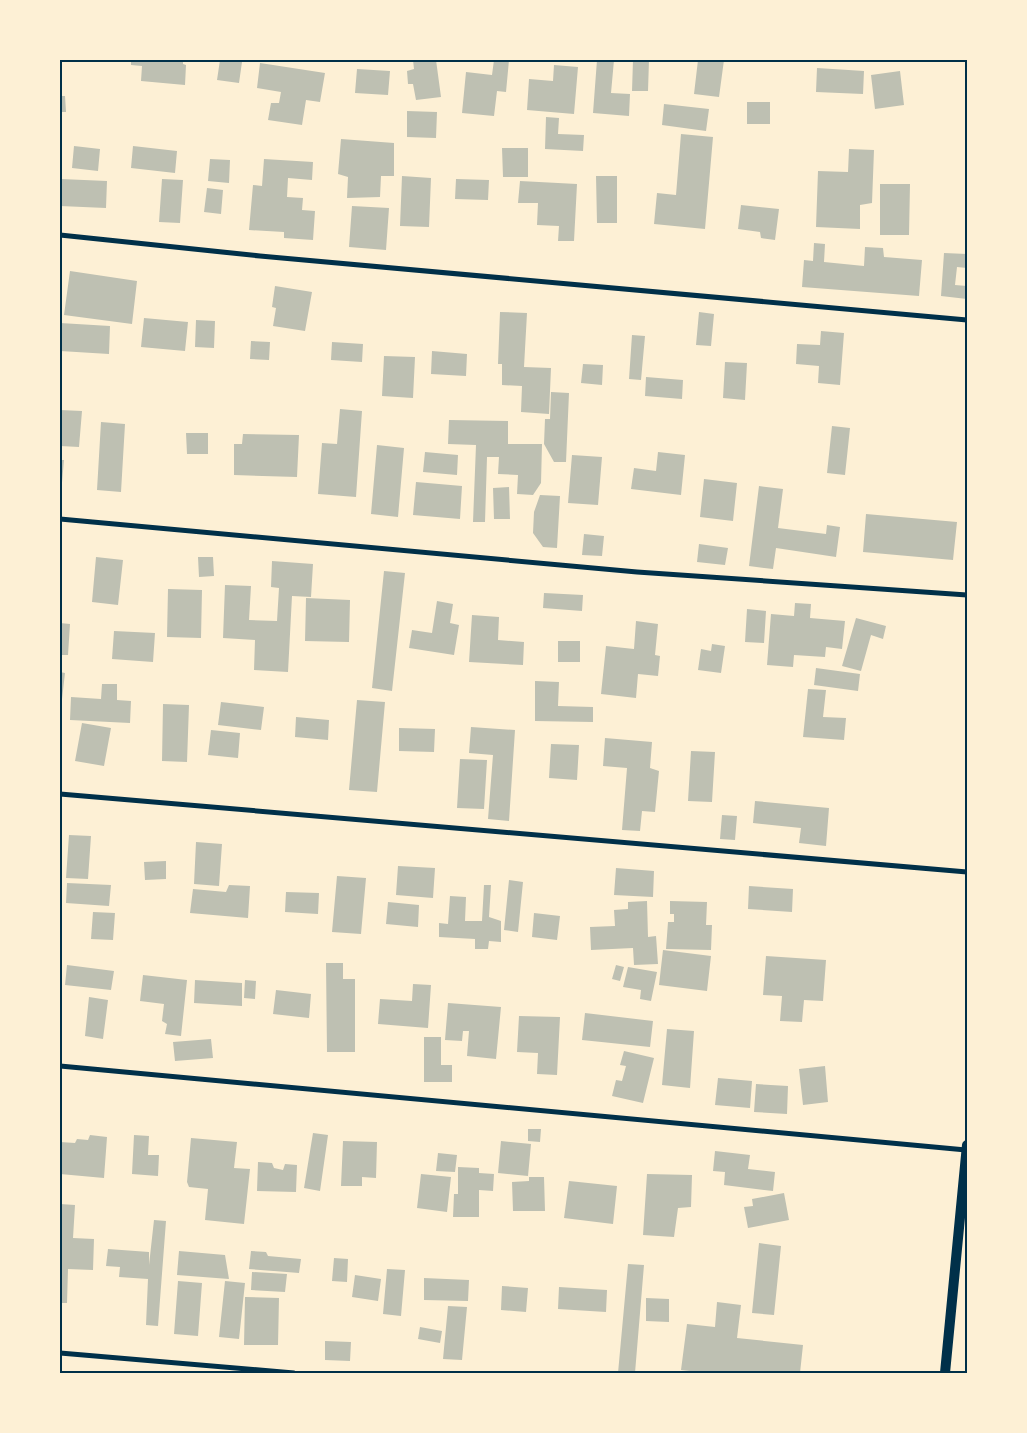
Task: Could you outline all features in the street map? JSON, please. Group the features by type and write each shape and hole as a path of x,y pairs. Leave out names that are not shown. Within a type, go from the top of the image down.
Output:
{"main road":[{"path":"945,1373 967,1145"}],"street":[{"path":"60,235 270,257 967,320"},
{"path":"60,519 637,572 967,595"},
{"path":"60,794 967,872"},
{"path":"60,1066 967,1150"},
{"path":"60,1354 294,1373"}],"building":[{"path":"131,60 183,60 183,64 186,65 185,85 141,81 142,66 131,65"},
{"path":"220,60 242,62 239,83 217,80"},
{"path":"413,60 436,60 441,97 416,100 413,84 408,84 407,71 414,69"},
{"path":"494,60 509,60 506,92 497,91 494,116 462,113 466,72 492,75"},
{"path":"597,60 614,60 611,93 630,94 629,116 593,113"},
{"path":"633,60 649,60 648,91 632,91"},
{"path":"698,60 724,60 719,97 694,94"},
{"path":"260,63 325,73 320,102 306,100 302,125 268,120 271,103 279,103 281,92 257,88"},
{"path":"554,65 578,67 574,114 527,110 529,79 553,81"},
{"path":"817,68 864,71 863,94 816,92"},
{"path":"357,69 390,71 388,95 355,93"},
{"path":"900,71 904,105 875,109 871,75"},
{"path":"60,96 65,96 66,112 60,112"},
{"path":"747,102 770,102 770,124 747,124"},
{"path":"664,104 709,109 706,131 662,125"},
{"path":"407,111 437,112 436,138 407,137"},
{"path":"546,117 559,118 558,134 584,135 583,151 545,149"},
{"path":"681,134 713,137 705,229 654,224 657,193 676,195"},
{"path":"341,139 394,143 394,176 381,176 380,197 347,198 348,177 338,174"},
{"path":"74,146 100,149 98,171 72,168"},
{"path":"133,146 177,151 175,173 131,168"},
{"path":"502,148 528,148 528,177 503,177"},
{"path":"849,149 874,150 872,203 860,205 860,229 816,227 818,171 848,172"},
{"path":"210,159 230,160 229,183 208,181"},
{"path":"264,159 313,162 312,180 288,178 287,197 303,198 302,210 315,211 313,240 284,238 284,232 249,230 253,185 262,186"},
{"path":"402,176 431,178 429,227 400,226"},
{"path":"596,176 617,176 617,223 597,223"},
{"path":"61,179 107,181 106,208 60,206"},
{"path":"162,179 183,180 180,223 159,222"},
{"path":"456,179 489,180 488,200 455,199"},
{"path":"520,181 577,184 574,241 558,241 559,226 537,225 538,203 518,203"},
{"path":"880,184 910,184 909,235 880,235"},
{"path":"207,188 223,190 221,214 204,212"},
{"path":"741,205 779,209 775,240 761,238 760,232 738,229"},
{"path":"352,206 389,208 386,250 349,247"},
{"path":"814,243 825,244 824,262 864,266 865,247 883,248 884,257 922,260 919,296 802,287 804,260 813,261"},
{"path":"944,253 967,254 967,268 957,267 955,285 967,286 967,299 941,296"},
{"path":"70,271 137,281 132,324 64,315"},
{"path":"275,286 312,292 305,331 273,326 276,308 272,307"},
{"path":"500,312 527,313 524,367 551,368 549,414 521,412 522,386 502,385 502,364 498,364"},
{"path":"699,312 714,314 711,346 696,345"},
{"path":"144,318 188,322 185,351 141,347"},
{"path":"196,320 215,321 214,348 195,347"},
{"path":"60,323 110,326 109,354 60,351"},
{"path":"821,331 844,333 840,385 818,383 819,366 796,364 797,344 820,345"},
{"path":"632,335 645,336 641,380 629,379"},
{"path":"251,341 270,342 269,360 250,359"},
{"path":"332,342 363,344 362,362 331,360"},
{"path":"432,351 467,354 466,376 431,374"},
{"path":"384,356 415,357 413,398 382,396"},
{"path":"725,362 747,363 745,400 723,398"},
{"path":"583,364 603,365 602,385 581,383"},
{"path":"646,377 683,380 682,399 645,396"},
{"path":"551,392 569,393 566,462 554,462 544,444 545,419 550,419"},
{"path":"340,409 362,411 356,497 318,494 322,443 337,444"},
{"path":"60,410 82,411 79,447 60,446"},
{"path":"449,420 508,421 508,444 542,444 541,483 533,495 517,494 518,475 498,474 499,457 487,457 485,522 473,522 476,445 448,444"},
{"path":"101,422 125,424 121,492 97,490"},
{"path":"832,426 850,428 845,475 827,473"},
{"path":"186,433 208,433 208,454 187,454"},
{"path":"243,434 299,435 297,477 234,475 234,444 242,444"},
{"path":"377,445 404,448 398,517 371,514"},
{"path":"425,452 458,455 457,475 423,472"},
{"path":"658,452 685,455 681,495 631,489 634,468 656,471"},
{"path":"572,455 602,457 598,505 568,503"},
{"path":"60,460 64,460 61,494 60,494"},
{"path":"704,479 737,483 733,521 700,517"},
{"path":"416,482 462,486 460,519 413,515"},
{"path":"759,486 783,489 778,528 826,534 827,525 840,527 836,557 776,548 773,569 749,566"},
{"path":"509,487 510,519 494,519 493,488"},
{"path":"540,495 560,496 557,548 543,547 533,533 534,512"},
{"path":"866,514 957,522 953,560 863,552"},
{"path":"584,534 604,536 602,556 582,555"},
{"path":"699,544 728,548 725,565 697,562"},
{"path":"96,557 123,560 118,605 92,602"},
{"path":"198,557 213,557 214,576 199,577"},
{"path":"272,561 313,564 311,597 292,596 288,672 254,670 255,640 223,638 225,585 251,586 249,620 277,621 279,588 271,587"},
{"path":"384,571 405,573 392,691 372,688"},
{"path":"168,589 202,590 201,638 167,637"},
{"path":"544,593 583,595 582,611 543,608"},
{"path":"306,598 350,600 349,642 305,641"},
{"path":"437,601 453,604 450,623 459,625 454,655 409,648 412,630 432,633"},
{"path":"795,603 811,604 810,618 845,621 842,649 826,647 825,657 794,655 793,667 767,665 771,614 794,616"},
{"path":"747,609 766,611 764,643 745,642"},
{"path":"472,615 499,617 498,640 524,642 523,665 469,662"},
{"path":"856,618 886,626 883,639 871,635 861,671 842,666"},
{"path":"636,621 658,624 655,655 660,656 658,676 638,674 636,698 601,694 606,646 634,649"},
{"path":"60,623 70,624 68,655 60,655"},
{"path":"114,631 155,633 153,662 112,659"},
{"path":"558,641 580,641 580,662 558,662"},
{"path":"712,644 725,646 721,673 698,670 701,649 711,651"},
{"path":"816,668 860,674 858,691 814,685"},
{"path":"60,672 65,673 61,708 60,708"},
{"path":"535,681 559,682 558,706 593,707 593,722 535,721"},
{"path":"102,684 117,684 117,700 131,701 130,723 70,720 71,697 101,699"},
{"path":"808,689 826,690 823,717 846,718 844,740 803,737"},
{"path":"357,700 385,702 377,792 349,790"},
{"path":"221,702 264,707 261,730 218,725"},
{"path":"163,704 189,705 187,762 162,761"},
{"path":"296,717 329,720 328,740 295,737"},
{"path":"82,723 111,728 104,766 75,761"},
{"path":"471,727 515,730 509,821 488,819 493,755 469,753"},
{"path":"399,728 435,729 434,752 399,751"},
{"path":"211,730 240,733 238,758 208,755"},
{"path":"605,738 652,742 650,768 659,771 655,812 642,811 640,831 622,830 627,768 603,766"},
{"path":"551,744 579,745 577,780 549,778"},
{"path":"691,751 715,752 712,802 688,801"},
{"path":"460,759 487,760 484,809 457,808"},
{"path":"755,801 829,808 826,846 799,843 801,828 753,823"},
{"path":"722,815 737,816 735,840 720,839"},
{"path":"69,835 91,836 88,879 66,878"},
{"path":"196,842 222,844 219,886 194,884"},
{"path":"166,861 166,879 145,880 144,862"},
{"path":"398,866 435,868 433,898 396,895"},
{"path":"616,868 654,871 653,897 614,895"},
{"path":"337,876 366,878 361,934 332,932"},
{"path":"509,880 523,882 518,932 504,930"},
{"path":"67,883 111,885 109,906 66,903"},
{"path":"229,885 250,886 248,918 190,913 193,889 226,892"},
{"path":"484,885 491,885 489,917 501,921 501,942 489,941 488,949 475,949 475,939 439,937 439,923 448,924 450,896 466,897 465,921 482,921"},
{"path":"749,886 793,889 792,912 748,909"},
{"path":"286,892 319,893 318,914 285,912"},
{"path":"647,901 648,937 656,936 658,964 634,965 633,948 591,950 590,927 615,926 614,910 628,909 628,902"},
{"path":"670,901 707,902 706,925 712,925 711,950 666,949 668,922 674,922 674,914 670,914"},
{"path":"388,902 419,905 418,927 386,924"},
{"path":"93,912 115,913 113,940 91,939"},
{"path":"534,913 560,916 557,940 532,937"},
{"path":"663,950 711,956 707,991 659,985"},
{"path":"766,956 826,960 823,1001 804,1000 802,1022 780,1021 782,996 763,995"},
{"path":"326,963 343,963 343,979 355,979 355,1052 327,1052"},
{"path":"67,965 114,971 111,990 65,985"},
{"path":"616,965 624,967 620,981 612,979"},
{"path":"628,967 657,972 651,1001 640,999 641,990 623,987"},
{"path":"143,975 187,980 181,1036 165,1034 167,1024 162,1021 164,1004 140,1001"},
{"path":"195,980 242,983 242,1006 194,1003"},
{"path":"245,980 256,981 255,999 244,998"},
{"path":"413,984 431,985 428,1028 378,1024 380,999 412,1001"},
{"path":"276,990 311,994 309,1018 273,1014"},
{"path":"89,997 108,1000 103,1039 85,1036"},
{"path":"448,1003 501,1007 496,1059 467,1056 469,1031 463,1031 462,1041 445,1040"},
{"path":"585,1013 653,1021 650,1047 582,1040"},
{"path":"519,1016 560,1017 557,1075 537,1074 538,1053 517,1052"},
{"path":"667,1029 694,1031 690,1088 662,1085"},
{"path":"424,1037 441,1037 441,1065 452,1065 452,1082 424,1082"},
{"path":"211,1039 213,1058 175,1061 173,1042"},
{"path":"624,1051 654,1058 643,1103 612,1096 616,1080 622,1081 626,1066 620,1065"},
{"path":"825,1066 828,1102 803,1105 799,1069"},
{"path":"718,1078 752,1081 750,1108 715,1105"},
{"path":"756,1084 788,1086 787,1114 754,1112"},
{"path":"528,1129 541,1129 540,1142 528,1141"},
{"path":"313,1133 328,1135 320,1191 304,1188"},
{"path":"90,1135 107,1137 104,1178 60,1174 60,1142 75,1143 77,1139 88,1140"},
{"path":"134,1135 149,1136 148,1155 159,1155 158,1176 132,1174"},
{"path":"191,1138 237,1142 234,1168 250,1169 244,1224 205,1220 208,1189 189,1187 187,1182"},
{"path":"343,1141 377,1142 376,1178 362,1177 362,1186 341,1186"},
{"path":"501,1141 531,1144 528,1176 498,1173"},
{"path":"715,1151 750,1155 748,1169 775,1172 773,1191 724,1185 725,1172 713,1171"},
{"path":"438,1153 457,1155 455,1172 436,1171"},
{"path":"258,1162 272,1163 274,1168 283,1170 285,1164 297,1165 296,1192 257,1191"},
{"path":"458,1167 479,1168 479,1173 494,1174 493,1191 479,1190 479,1217 453,1217 454,1194 458,1194"},
{"path":"421,1174 451,1177 447,1212 417,1208"},
{"path":"647,1174 692,1175 691,1207 678,1208 674,1237 643,1235"},
{"path":"529,1177 544,1177 545,1211 513,1211 512,1182 529,1181"},
{"path":"569,1181 617,1186 613,1224 564,1218"},
{"path":"784,1193 789,1220 748,1228 744,1207 753,1206 752,1199"},
{"path":"60,1204 75,1205 73,1238 94,1239 93,1270 68,1269 67,1303 60,1303"},
{"path":"154,1220 166,1221 158,1326 146,1325 148,1279 119,1277 120,1267 106,1266 108,1249 149,1252 149,1265"},
{"path":"759,1243 781,1246 774,1315 752,1313"},
{"path":"179,1251 225,1255 229,1279 177,1275"},
{"path":"251,1251 266,1252 268,1256 301,1259 299,1273 249,1269"},
{"path":"334,1258 348,1259 347,1282 332,1281"},
{"path":"628,1264 644,1265 635,1373 618,1373"},
{"path":"387,1269 405,1270 401,1316 383,1314"},
{"path":"252,1272 287,1274 285,1292 251,1290"},
{"path":"355,1275 381,1279 378,1301 352,1297"},
{"path":"424,1278 469,1280 468,1301 424,1300"},
{"path":"178,1281 202,1283 198,1336 174,1334"},
{"path":"225,1281 245,1283 239,1339 219,1337"},
{"path":"502,1286 528,1288 526,1312 501,1310"},
{"path":"559,1287 607,1290 606,1312 558,1309"},
{"path":"245,1297 279,1298 278,1345 244,1345"},
{"path":"646,1298 669,1299 669,1322 646,1321"},
{"path":"717,1302 741,1305 737,1338 803,1345 800,1373 706,1373 681,1370 687,1324 715,1327"},
{"path":"448,1306 467,1307 462,1360 443,1359"},
{"path":"420,1327 442,1331 440,1343 418,1339"},
{"path":"325,1341 351,1342 350,1361 325,1360"}]}
